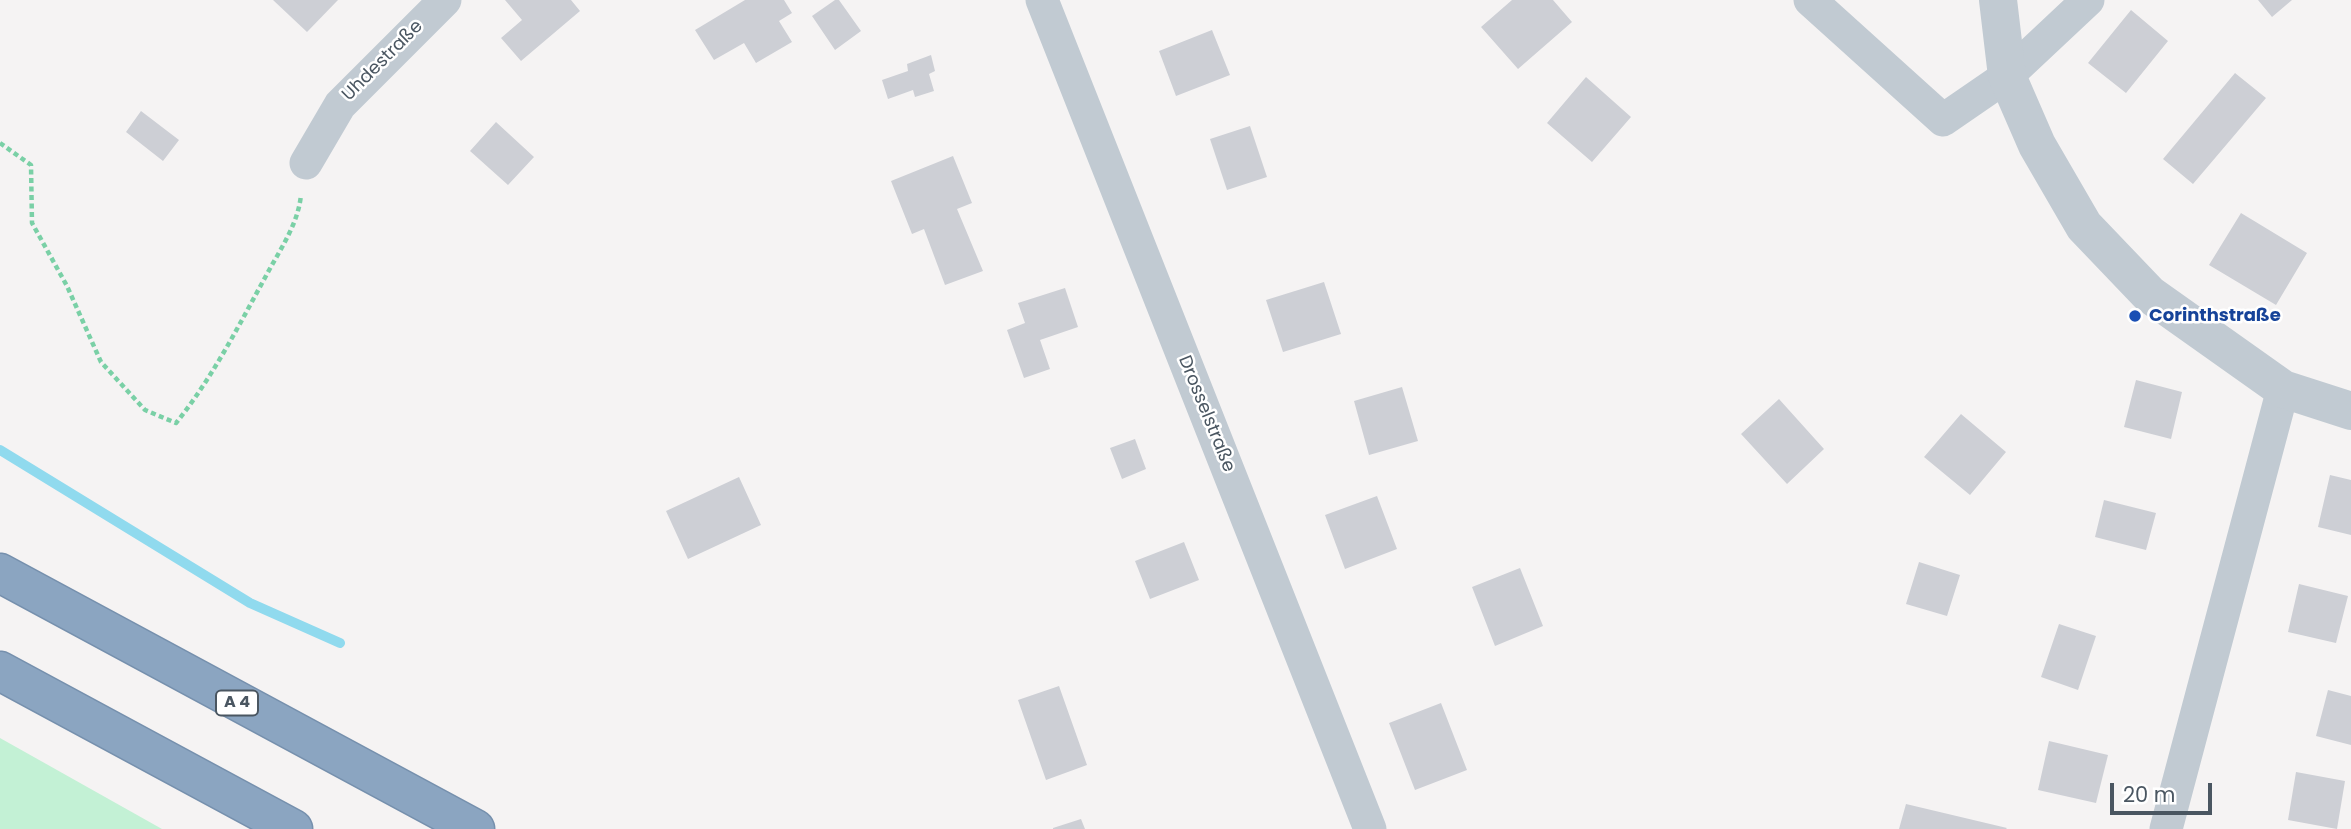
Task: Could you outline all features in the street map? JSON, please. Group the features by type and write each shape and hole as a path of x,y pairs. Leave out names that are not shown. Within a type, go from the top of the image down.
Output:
{"highway":[{"name":"A 4","path":"0,573 475,829"},
{"path":"0,671 293,829"}],"street":[{"name":"Uhdestraße","path":"306,163 340,105 445,0"},
{"name":"Drosselstraße","path":"1041,0 1370,829"},
{"path":"1810,0 1943,120 2007,76 2088,0"},
{"path":"1998,0 2007,76 2037,145 2084,226 2149,293 2283,389 2351,411"},
{"path":"2166,829 2283,389"}],"path":[{"path":"0,143 31,165 32,223 67,286 101,362 145,410 176,423 202,390 299,214 306,163"}],"green space":[{"path":"0,738 162,829 0,829"}],"building":[{"path":"273,0 338,0 307,32"},
{"path":"505,0 571,0 580,11 521,61 501,38 522,20"},
{"path":"745,0 784,0 792,13 779,21 792,42 756,63 744,43 714,60 695,30"},
{"path":"839,0 861,31 835,50 812,16"},
{"path":"1512,0 1553,0 1572,22 1518,69 1481,27"},
{"path":"2258,0 2292,0 2272,17"},
{"path":"2131,10 2168,41 2126,93 2088,63"},
{"path":"1212,30 1230,75 1176,96 1159,51"},
{"path":"931,55 935,71 929,74 934,91 915,97 913,90 888,99 882,80 908,71 907,64"},
{"path":"2235,73 2266,98 2193,184 2163,159"},
{"path":"1586,77 1631,117 1592,162 1547,123"},
{"path":"141,111 179,140 163,161 126,132"},
{"path":"496,122 534,157 508,185 470,151"},
{"path":"1250,126 1267,177 1227,190 1210,139"},
{"path":"953,156 972,203 957,209 983,271 945,285 924,229 912,234 891,181"},
{"path":"2241,213 2307,253 2276,305 2209,265"},
{"path":"1324,282 1341,334 1283,352 1266,300"},
{"path":"1065,288 1078,327 1040,340 1050,369 1024,378 1007,330 1025,323 1018,303"},
{"path":"2136,380 2182,392 2171,439 2124,427"},
{"path":"1402,387 1418,441 1369,455 1354,401"},
{"path":"1779,399 1824,449 1787,484 1741,434"},
{"path":"1961,414 2006,452 1970,495 1924,457"},
{"path":"1135,439 1146,469 1122,479 1110,448"},
{"path":"2330,475 2351,480 2351,535 2318,527"},
{"path":"739,477 761,525 688,559 666,511"},
{"path":"1377,496 1397,549 1345,569 1325,515"},
{"path":"2104,500 2156,513 2146,550 2095,537"},
{"path":"1184,542 1199,580 1150,599 1135,561"},
{"path":"1919,562 1960,575 1947,616 1906,604"},
{"path":"1520,568 1543,626 1495,646 1472,587"},
{"path":"2299,584 2348,596 2336,643 2288,632"},
{"path":"2059,624 2096,636 2078,690 2041,677"},
{"path":"1059,686 1087,765 1046,780 1018,700"},
{"path":"2328,690 2351,696 2351,745 2316,736"},
{"path":"1441,703 1467,770 1415,790 1389,723"},
{"path":"2049,741 2108,755 2096,803 2038,790"},
{"path":"2296,772 2345,781 2337,829 2288,820"},
{"path":"1906,804 2007,828 1899,829"},
{"path":"1081,819 1085,829 1053,829 1053,828"}],"waterway":[{"path":"0,450 250,603 340,643"}],"place":[{"name":"Corinthstraße","path":"2135,316"}]}
